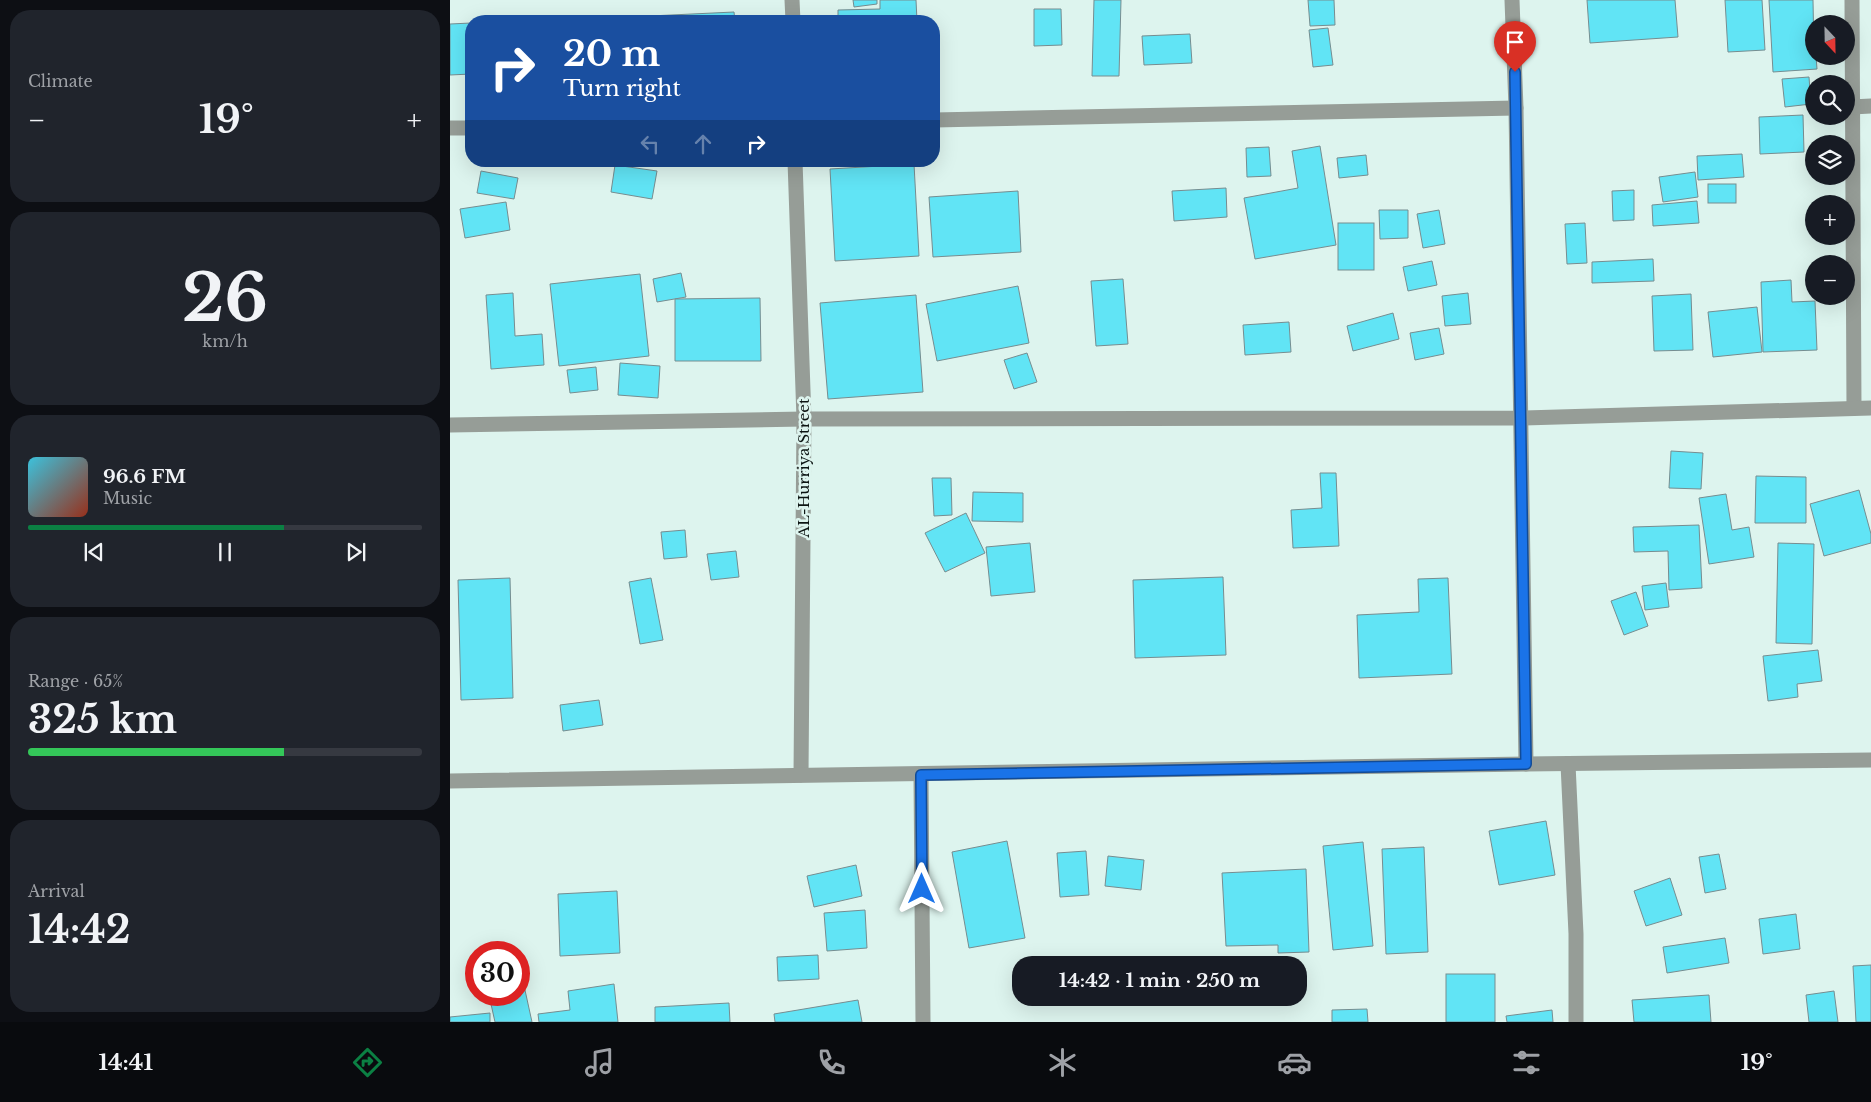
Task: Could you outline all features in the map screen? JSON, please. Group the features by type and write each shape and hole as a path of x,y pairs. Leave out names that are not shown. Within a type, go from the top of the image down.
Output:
{"street":[{"path":"792,0 792,15"},
{"path":"1512,0 1516,108 1526,764"},
{"path":"1852,0 1852,75"},
{"path":"1855,107 1871,106"},
{"path":"940,120 1516,108"},
{"path":"1852,125 1854,408"},
{"path":"450,128 465,128"},
{"name":"AL-Hurriya Street","path":"796,167 804,419 801,775"},
{"path":"450,425 804,419 1521,418 1871,408"},
{"path":"450,782 801,775 921,775 1871,760"},
{"path":"1568,764 1576,934 1576,1022"},
{"path":"921,775 922,1022"}],"building":[{"path":"853,0 877,0 877,4 854,7"},
{"path":"880,0 916,0 917,15 838,15 838,10 880,9"},
{"path":"1094,0 1121,0 1119,76 1092,76"},
{"path":"1308,0 1334,0 1335,25 1310,26"},
{"path":"1587,0 1675,0 1678,37 1590,43"},
{"path":"1725,0 1762,0 1765,50 1728,52"},
{"path":"1769,0 1813,0 1813,15 1805,15 1805,65 1817,65 1817,69 1773,72"},
{"path":"1034,9 1061,9 1062,45 1034,46"},
{"path":"734,12 734,15 671,15"},
{"path":"465,23 465,74 450,75 450,24"},
{"path":"1328,28 1333,65 1313,67 1309,30"},
{"path":"1190,34 1192,63 1144,65 1142,36"},
{"path":"1805,77 1805,105 1785,107 1782,79"},
{"path":"1803,115 1804,152 1760,154 1759,117"},
{"path":"1320,146 1336,245 1255,259 1244,198 1298,188 1292,151"},
{"path":"1269,147 1271,176 1247,177 1246,148"},
{"path":"1742,154 1744,177 1698,180 1697,156"},
{"path":"1366,155 1368,175 1339,178 1337,158"},
{"path":"615,167 657,171 652,199 611,192"},
{"path":"914,167 919,256 835,261 830,169"},
{"path":"481,171 518,178 514,199 477,193"},
{"path":"1695,172 1698,197 1663,202 1659,177"},
{"path":"1708,184 1736,184 1736,203 1708,203"},
{"path":"1226,188 1227,217 1174,221 1172,191"},
{"path":"1634,190 1634,220 1613,221 1612,191"},
{"path":"1018,191 1021,252 933,257 929,197"},
{"path":"1697,201 1699,223 1653,226 1652,205"},
{"path":"506,202 510,230 465,238 460,209"},
{"path":"1379,210 1408,210 1408,238 1380,239"},
{"path":"1439,210 1445,244 1423,248 1417,214"},
{"path":"1338,223 1374,223 1374,270 1338,270"},
{"path":"1585,223 1587,263 1567,264 1565,224"},
{"path":"1653,259 1654,281 1592,283 1592,262"},
{"path":"1432,261 1437,285 1408,291 1403,267"},
{"path":"681,273 686,297 657,302 653,279"},
{"path":"640,274 649,356 559,366 550,284"},
{"path":"1123,279 1128,344 1096,346 1091,281"},
{"path":"1791,280 1792,302 1805,301 1805,305 1815,305 1817,350 1763,352 1761,282"},
{"path":"1018,286 1029,343 937,361 926,304"},
{"path":"513,293 515,336 542,334 544,365 491,369 486,295"},
{"path":"1468,293 1471,324 1445,326 1442,296"},
{"path":"1691,294 1693,350 1654,351 1652,296"},
{"path":"916,295 923,392 828,399 820,303"},
{"path":"760,298 761,361 675,361 675,299"},
{"path":"1757,307 1762,352 1713,357 1708,312"},
{"path":"1393,313 1399,339 1353,351 1347,326"},
{"path":"1289,322 1291,352 1245,355 1243,325"},
{"path":"1439,328 1444,354 1415,360 1410,333"},
{"path":"1027,353 1037,382 1014,389 1004,360"},
{"path":"620,363 660,366 658,398 618,395"},
{"path":"596,367 598,390 570,393 567,370"},
{"path":"1671,451 1703,453 1701,489 1669,488"},
{"path":"1320,473 1336,473 1339,546 1293,548 1291,510 1322,508"},
{"path":"1756,476 1806,477 1806,523 1755,523"},
{"path":"932,478 951,478 952,515 934,516"},
{"path":"1859,490 1871,534 1871,543 1824,556 1810,504"},
{"path":"973,492 1023,493 1023,522 972,521"},
{"path":"1726,494 1732,530 1749,527 1754,557 1709,564 1699,498"},
{"path":"966,513 985,553 945,572 925,533"},
{"path":"1699,525 1702,588 1669,590 1668,551 1634,552 1633,527"},
{"path":"685,530 687,557 664,559 661,532"},
{"path":"1030,543 1035,592 991,596 986,547"},
{"path":"1778,543 1814,544 1812,644 1776,643"},
{"path":"736,551 739,577 711,580 707,554"},
{"path":"1223,577 1226,655 1135,658 1133,580"},
{"path":"510,578 513,698 461,700 458,580"},
{"path":"651,578 663,640 640,644 629,582"},
{"path":"1448,578 1452,674 1359,678 1357,615 1419,612 1418,579"},
{"path":"1666,583 1669,607 1645,610 1642,586"},
{"path":"1636,592 1648,626 1624,635 1611,601"},
{"path":"1818,650 1822,681 1797,684 1798,697 1768,701 1763,656"},
{"path":"599,700 603,725 563,731 560,705"},
{"path":"1546,821 1555,875 1499,885 1489,831"},
{"path":"1007,841 1025,938 969,948 952,852"},
{"path":"1363,842 1373,946 1333,950 1323,846"},
{"path":"1424,847 1428,952 1386,954 1382,849"},
{"path":"1086,851 1089,895 1060,897 1057,853"},
{"path":"1719,854 1726,889 1705,893 1699,857"},
{"path":"1108,856 1144,860 1141,890 1105,886"},
{"path":"856,865 862,896 814,907 807,876"},
{"path":"1306,869 1309,952 1278,953 1278,945 1226,946 1222,873"},
{"path":"1670,878 1682,915 1646,926 1634,891"},
{"path":"617,891 620,953 560,956 558,894"},
{"path":"865,910 867,948 827,951 824,913"},
{"path":"1796,914 1800,949 1763,954 1759,919"},
{"path":"1725,938 1729,963 1667,973 1663,947"},
{"path":"818,955 819,979 778,981 777,957"},
{"path":"1871,965 1871,1022 1856,1022 1853,966"},
{"path":"1446,974 1495,974 1495,1022 1446,1022"},
{"path":"614,984 618,1022 539,1022 538,1014 570,1010 568,991"},
{"path":"1834,991 1838,1022 1809,1022 1806,995"},
{"path":"1709,995 1711,1022 1634,1022 1632,1000"},
{"path":"858,1000 862,1022 775,1022 774,1014"},
{"path":"729,1003 730,1022 655,1022 655,1007"},
{"path":"491,1006 528,1006 532,1022 495,1022"},
{"path":"1367,1009 1368,1022 1332,1022 1332,1010"},
{"path":"1552,1010 1553,1022 1507,1022 1506,1016"},
{"path":"490,1013 490,1022 450,1022 450,1017"}],"route":[{"path":"922,889 921,775 1526,764 1515,72"}]}
